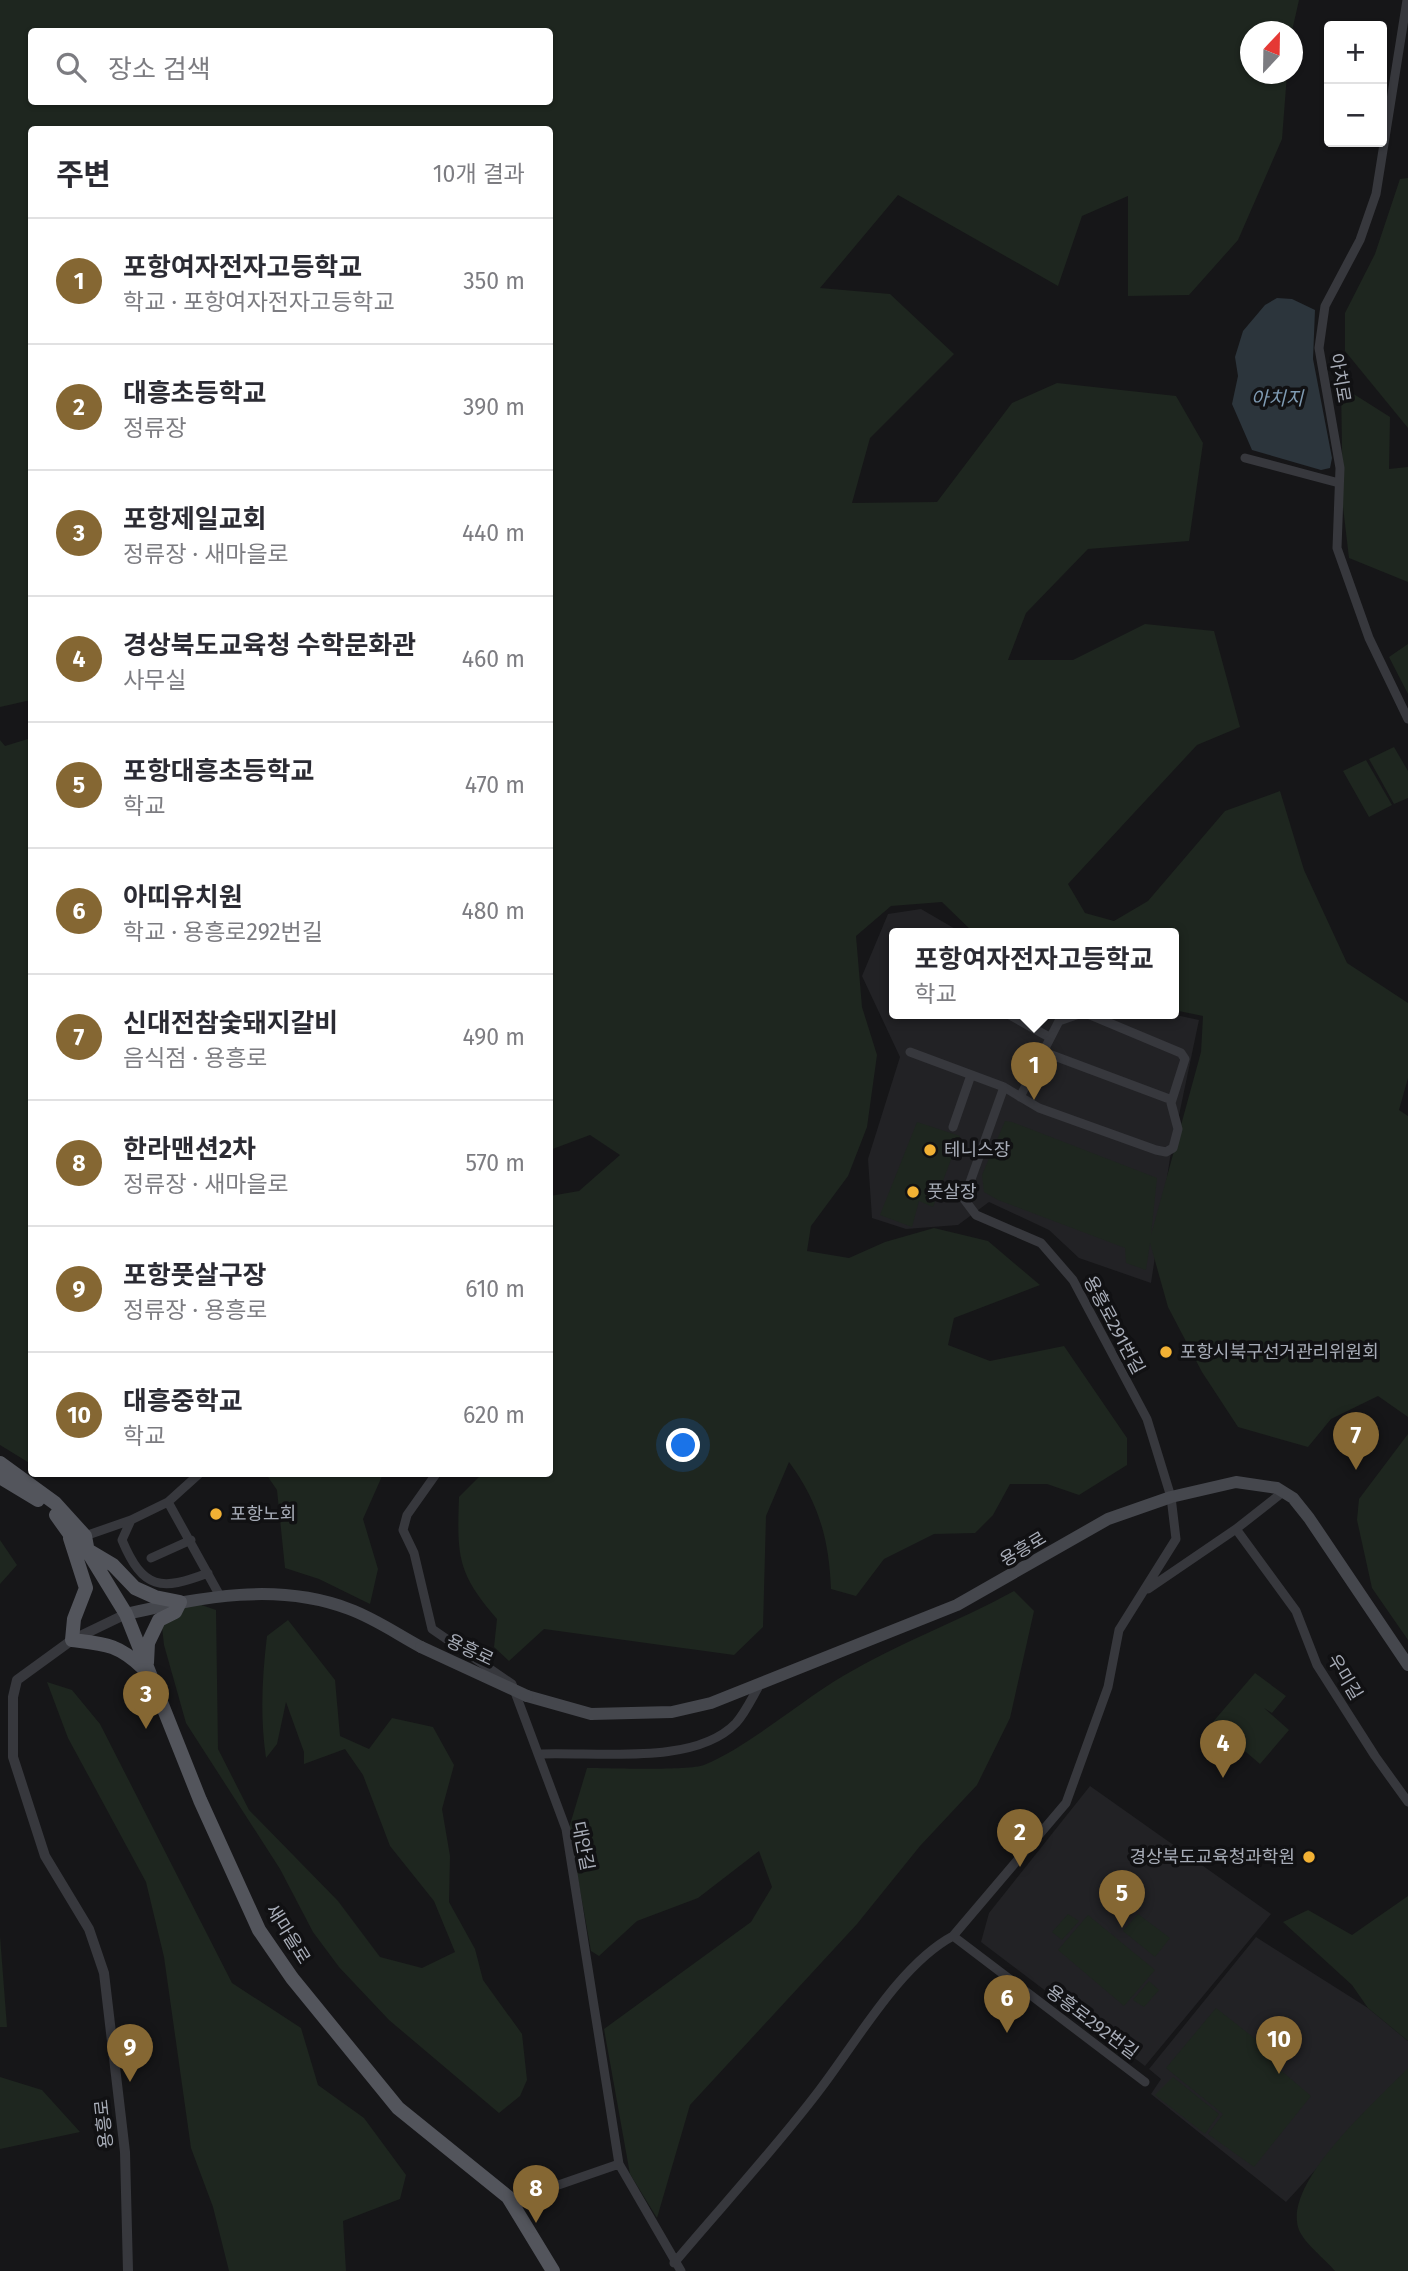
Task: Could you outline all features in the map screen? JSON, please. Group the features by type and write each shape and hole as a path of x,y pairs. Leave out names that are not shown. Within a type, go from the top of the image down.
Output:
{"main road":[{"path":"0,1463 55,1503 85,1536"},
{"name":"새마을로","path":"0,1477 36,1498 55,1515 69,1534 88,1552 126,1614 146,1671 231,1871 259,1930 292,1978 398,2108 515,2206 553,2271"},
{"name":"용흥로","path":"126,1614 220,1596 296,1594 350,1609 421,1647 527,1696 591,1714 672,1712 712,1703 759,1686 957,1605 1108,1519 1171,1497 1236,1482 1278,1488 1283,1492"},
{"path":"1283,1492 1309,1518 1408,1665"},
{"path":"69,1534 86,1588 74,1619 72,1640 104,1642 117,1647 146,1671"},
{"name":"새마을로","path":"85,1536 88,1552"},
{"path":"88,1552 113,1565 135,1588 155,1597 180,1602 176,1612 159,1620 153,1632 148,1643 146,1671"}],"street":[{"name":"아치로","path":"1406,0 1376,194 1360,240 1325,306 1319,348 1340,468 1336,548 1369,638 1408,719"},
{"path":"1245,458 1339,483"},
{"path":"1017,1019 1049,1037"},
{"path":"1020,1097 1049,1037 1059,1021 1065,1019"},
{"path":"910,1052 1004,1087 1039,1108 1166,1152 1173,1148 1178,1129 1172,1100 1185,1059 1181,1053 1100,1019"},
{"path":"1041,1051 1172,1100"},
{"path":"953,1127 971,1075"},
{"name":"용흥로291번길","path":"674,2263 817,2094 909,1970 931,1948 953,1936 1066,1802 1108,1687 1119,1630 1176,1539 1171,1497 1147,1419 1073,1280 1041,1243 976,1215 964,1199 1004,1087"},
{"path":"85,1536 131,1520 168,1502 196,1477"},
{"name":"대안길","path":"434,1477 407,1515 403,1531 414,1553 432,1629 512,1684 566,1829 619,2164 681,2271"},
{"path":"1144,1592 1236,1529 1283,1492"},
{"path":"168,1502 220,1596"},
{"path":"131,1520 122,1539 139,1569 151,1580 173,1586 208,1573"},
{"name":"우미길","path":"1236,1529 1296,1611 1317,1665 1408,1802"},
{"path":"152,1558 191,1540"},
{"name":"용흥로","path":"126,1614 72,1640 17,1680 13,1698 13,1757 45,1856 89,1929 104,1973 125,2151 128,2271"},
{"path":"538,1754 659,1753 705,1744 736,1723 759,1686"},
{"name":"용흥로292번길","path":"953,1936 1145,2082"},
{"path":"515,2206 544,2190 619,2164"}],"shaded area":[{"path":"0,0 1299,0 1294,21 1240,21 1240,84 1286,84 1282,139 1238,240 1189,295 1128,296 1128,196 1082,216 1058,286 898,195 820,288 890,294 954,354 870,438 852,503 937,502 1012,403 1057,383 1176,396 1203,443 1189,541 1088,549 1026,613 1008,660 1073,660 1145,624 1214,631 1240,727 1197,745 1068,884 1085,913 1114,921 1148,901 1225,811 1280,791 1304,870 1347,963 1408,1003 1408,1078 1399,1110 1408,1116 1408,1417 1378,1396 1331,1419 1308,1447 1238,1427 1202,1372 1168,1307 1150,1243 1146,1270 1126,1263 1125,1248 998,1200 984,1192 982,1175 1005,1121 1012,1122 1157,1178 1151,1235 1201,1052 1203,1016 1179,1011 1179,928 969,928 942,902 891,906 856,936 862,1007 877,1055 867,1127 848,1176 811,1226 807,1251 849,1258 885,1242 934,1228 988,1241 1040,1285 954,1318 948,1345 990,1361 1064,1346 1127,1438 1127,1465 1079,1495 1047,1484 1010,1484 993,1515 975,1533 934,1534 884,1559 856,1596 831,1589 828,1554 820,1522 808,1492 789,1462 766,1516 763,1627 734,1655 544,1629 509,1661 494,1647 497,1619 474,1589 462,1563 458,1534 459,1497 479,1477 553,1477 553,1195 579,1191 620,1155 590,1135 553,1149 553,126 28,126 28,701 0,707"},
{"path":"1408,178 1408,428 1345,351 1345,313 1375,254 1400,179"},
{"path":"1341,386 1390,417 1389,469 1408,467 1408,582 1349,558 1343,507"},
{"path":"1408,644 1408,694 1389,657"},
{"path":"28,739 28,1462 0,1445 0,740 5,746"},
{"path":"1394,747 1408,771 1408,798 1394,804 1369,759"},
{"path":"1366,760 1392,805 1369,817 1343,771"},
{"path":"921,909 954,928 889,928 889,1019 1179,1019 1179,1016 1199,1020 1170,1158 1151,1283 1079,1258 1049,1230 989,1202 958,1225 906,1229 872,1218 868,1159 900,1057 862,976 888,914"},
{"path":"917,1122 960,1136 933,1207 919,1201 912,1227 880,1215"},
{"path":"1408,1434 1408,1640 1372,1588 1357,1520 1359,1499"},
{"path":"268,1477 382,1477 363,1519 378,1569 370,1604 319,1579 285,1568 277,1490"},
{"path":"0,1540 17,1565 0,1584"},
{"path":"1014,1591 1034,1611 1010,1718 977,1785 920,1846 857,1924 690,2105 657,2218 630,2174 604,2029 751,1922 772,1887 759,1851 698,1898 637,1921 599,1956 591,1951 569,1828 587,1768 666,1769 704,1765 757,1735 826,1686 864,1664"},
{"path":"187,1600 216,1610 218,1749 249,1810 338,1901 380,1957 422,1968 455,1952 434,1901 390,1846 363,1775 345,1749 304,1764 304,1752 286,1702 277,1744 266,1758 262,1697 267,1636 288,1620 335,1680 340,1736 369,1749 392,1718 433,1727 454,1765 442,1809 450,1856 449,1902 475,1949 483,1980 522,2034 527,2080 520,2096 499,2113 389,2020 339,1967 313,1932 280,1869 186,1723 164,1645 160,1608"},
{"path":"1255,1673 1286,1696 1272,1713 1264,1708 1289,1730 1260,1764 1212,1723"},
{"path":"47,1682 72,1690 100,1724 232,1983 301,2028 318,2085 364,2118 406,2175 400,2199 343,2221 346,2271 229,2271 213,2207 191,2148 164,1957 146,1882 68,1738"},
{"path":"1090,1786 1271,1914 1145,2066 981,1942 989,1913"},
{"path":"1408,1896 1408,2041 1368,2008 1352,1985 1283,1922 1308,1910 1352,1935"},
{"path":"1068,1914 1079,1921 1062,1940 1052,1932"},
{"path":"1138,1914 1170,1938 1155,1957 1123,1931"},
{"path":"1088,1915 1155,1970 1124,2006 1058,1950"},
{"path":"0,1936 7,2027 0,2027"},
{"path":"1256,1937 1368,2008 1408,2041 1408,2069 1286,2202 1151,2094 1161,2079 1149,2069"},
{"path":"1149,1981 1159,1990 1144,2007 1133,2000"},
{"path":"1216,2008 1282,2060 1278,2068 1311,2096 1254,2167 1208,2134 1223,2114 1166,2068"},
{"path":"1408,2068 1408,2271 1335,2271 1310,2246 1299,2230 1297,2211 1304,2189 1336,2143"},
{"path":"0,2077 42,2090 80,2132 0,2149"},
{"path":"1173,2077 1219,2114 1205,2134 1155,2095"}],"water":[{"name":"아치지","path":"1277,298 1292,299 1315,310 1313,359 1332,458 1330,468 1321,470 1252,450 1232,404 1238,376 1235,357 1243,331 1265,305"}],"place":[{"name":"포항여자전자고등학교","path":"1034,1100"},
{"name":"테니스장","path":"930,1150"},
{"name":"풋살장","path":"913,1192"},
{"name":"포항시북구선거관리위원회","path":"1166,1352"},
{"name":"신대전참숯돼지갈비","path":"1356,1470"},
{"name":"포항노회","path":"216,1514"},
{"name":"포항제일교회","path":"146,1729"},
{"name":"경상북도교육청 수학문화관","path":"1223,1778"},
{"name":"경상북도교육청과학원","path":"1309,1857"},
{"name":"대흥초등학교","path":"1020,1867"},
{"name":"포항대흥초등학교","path":"1122,1928"},
{"name":"아띠유치원","path":"1007,2033"},
{"name":"대흥중학교","path":"1279,2074"},
{"name":"포항풋살구장","path":"130,2082"},
{"name":"한라맨션2차","path":"536,2223"}]}
